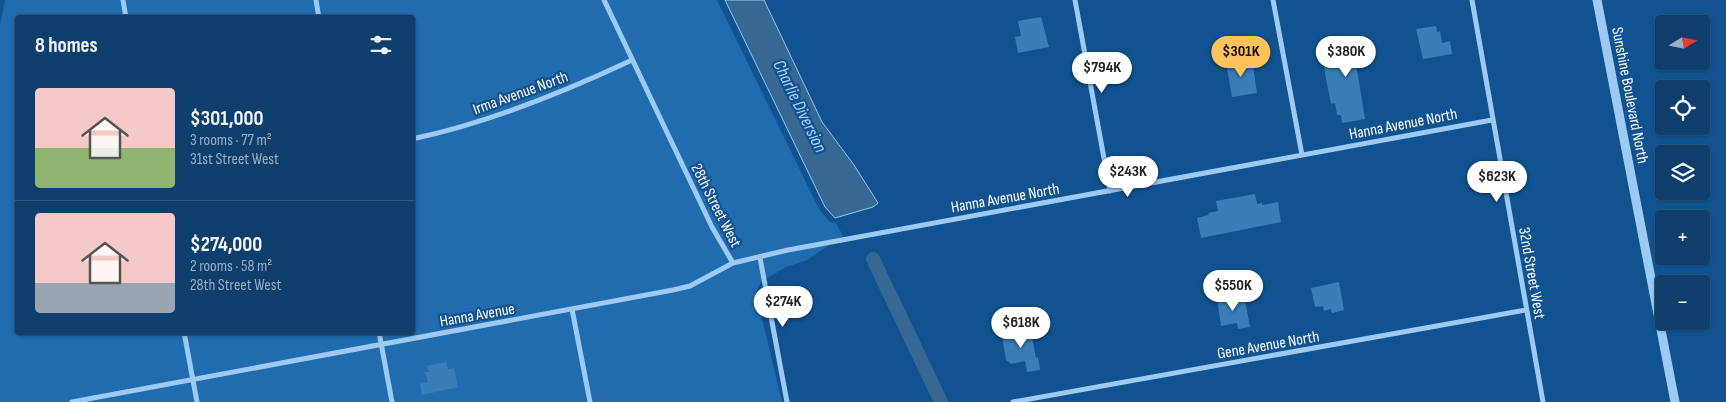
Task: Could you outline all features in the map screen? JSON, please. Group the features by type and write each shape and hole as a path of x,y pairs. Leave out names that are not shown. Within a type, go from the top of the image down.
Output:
{"street":[{"path":"123,0 126,15"},
{"path":"316,0 318,15"},
{"name":"28th Street West","path":"604,0 712,227 733,263 760,258 787,402"},
{"path":"1075,0 1110,191"},
{"path":"1273,0 1302,155"},
{"name":"32nd Street West","path":"1472,0 1543,402"},
{"name":"Sunshine Boulevard North","path":"1598,0 1675,402"},
{"name":"Irma Avenue North","path":"415,138 465,125 525,105 632,60"},
{"name":"Hanna Avenue North","path":"760,258 815,245 1492,120"},
{"name":"Hanna Avenue","path":"72,402 682,288 690,286 733,263"},
{"path":"572,310 590,402"},
{"name":"Gene Avenue North","path":"1013,402 1526,310"},
{"path":"185,335 197,402"},
{"path":"380,335 392,402"}],"shaded area":[{"path":"5,0 717,0 819,209 830,222 836,223 843,236 807,260 786,267 761,282 756,293 782,402 0,402 0,25"}],"water":[{"path":"725,0 764,0 822,122 854,165 878,203 873,207 835,218 825,207"}],"building":[{"path":"1041,17 1049,47 1018,53 1015,37 1021,36 1018,21"},
{"path":"1436,26 1437,32 1440,31 1442,43 1450,41 1452,54 1423,59 1416,29"},
{"path":"1365,38 1369,62 1356,64 1365,119 1342,123 1341,115 1337,115 1335,103 1331,104 1326,79 1324,66 1329,65 1327,53 1330,52 1329,44"},
{"path":"1246,59 1248,67 1253,66 1257,93 1232,97 1226,63"},
{"path":"1255,194 1257,204 1278,202 1281,222 1201,238 1197,218 1218,211 1216,201"},
{"path":"1339,282 1344,310 1332,313 1331,309 1324,311 1323,306 1315,307 1311,288"},
{"path":"1234,296 1235,302 1245,300 1250,327 1238,329 1237,323 1221,326 1217,299"},
{"path":"1021,328 1022,333 1031,331 1040,370 1027,372 1025,361 1011,364 1006,360 1002,336 1010,335 1010,330"},
{"path":"446,362 448,369 454,368 458,387 422,395 420,384 428,382 425,372 429,372 427,366"}],"waterway":[{"name":"Charlie Diversion","path":"873,259 941,402"}]}
